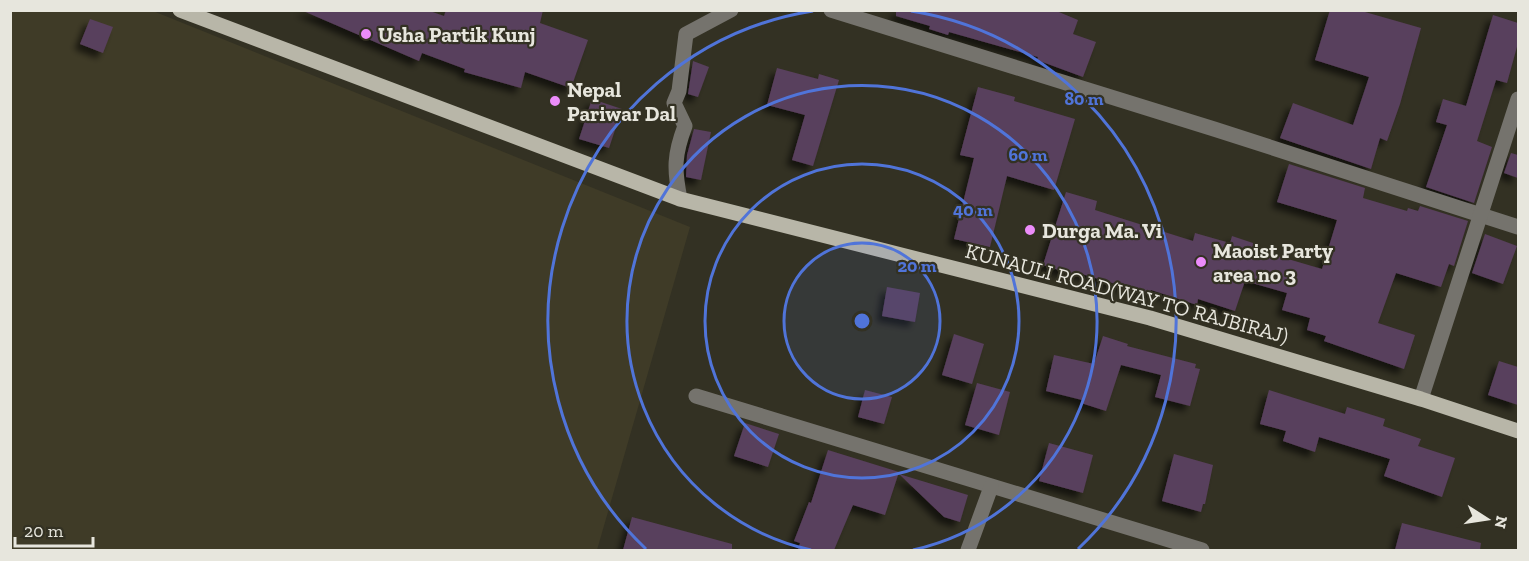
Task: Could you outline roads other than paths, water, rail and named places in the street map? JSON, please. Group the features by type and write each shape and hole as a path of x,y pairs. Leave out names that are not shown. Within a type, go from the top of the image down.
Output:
{"main road":[{"name":"KUNAULI ROAD(WAY TO RAJBIRAJ)","path":"180,10 680,199 1150,318 1421,399 1518,431"}],"street":[{"path":"680,199 675,174 677,148 685,126 674,103 679,91 686,34 731,10"},
{"path":"831,10 1214,129 1518,227"},
{"path":"1421,399 1518,99"},
{"path":"696,396 1202,550"},
{"path":"968,550 992,487"}],"place":[{"name":"Usha Partik Kunj","path":"366,34"},
{"name":"Nepal Pariwar Dal","path":"555,101"},
{"name":"Durga Ma. Vi","path":"1030,230"},
{"name":"Maoist Party area no 3","path":"1201,262"}]}
